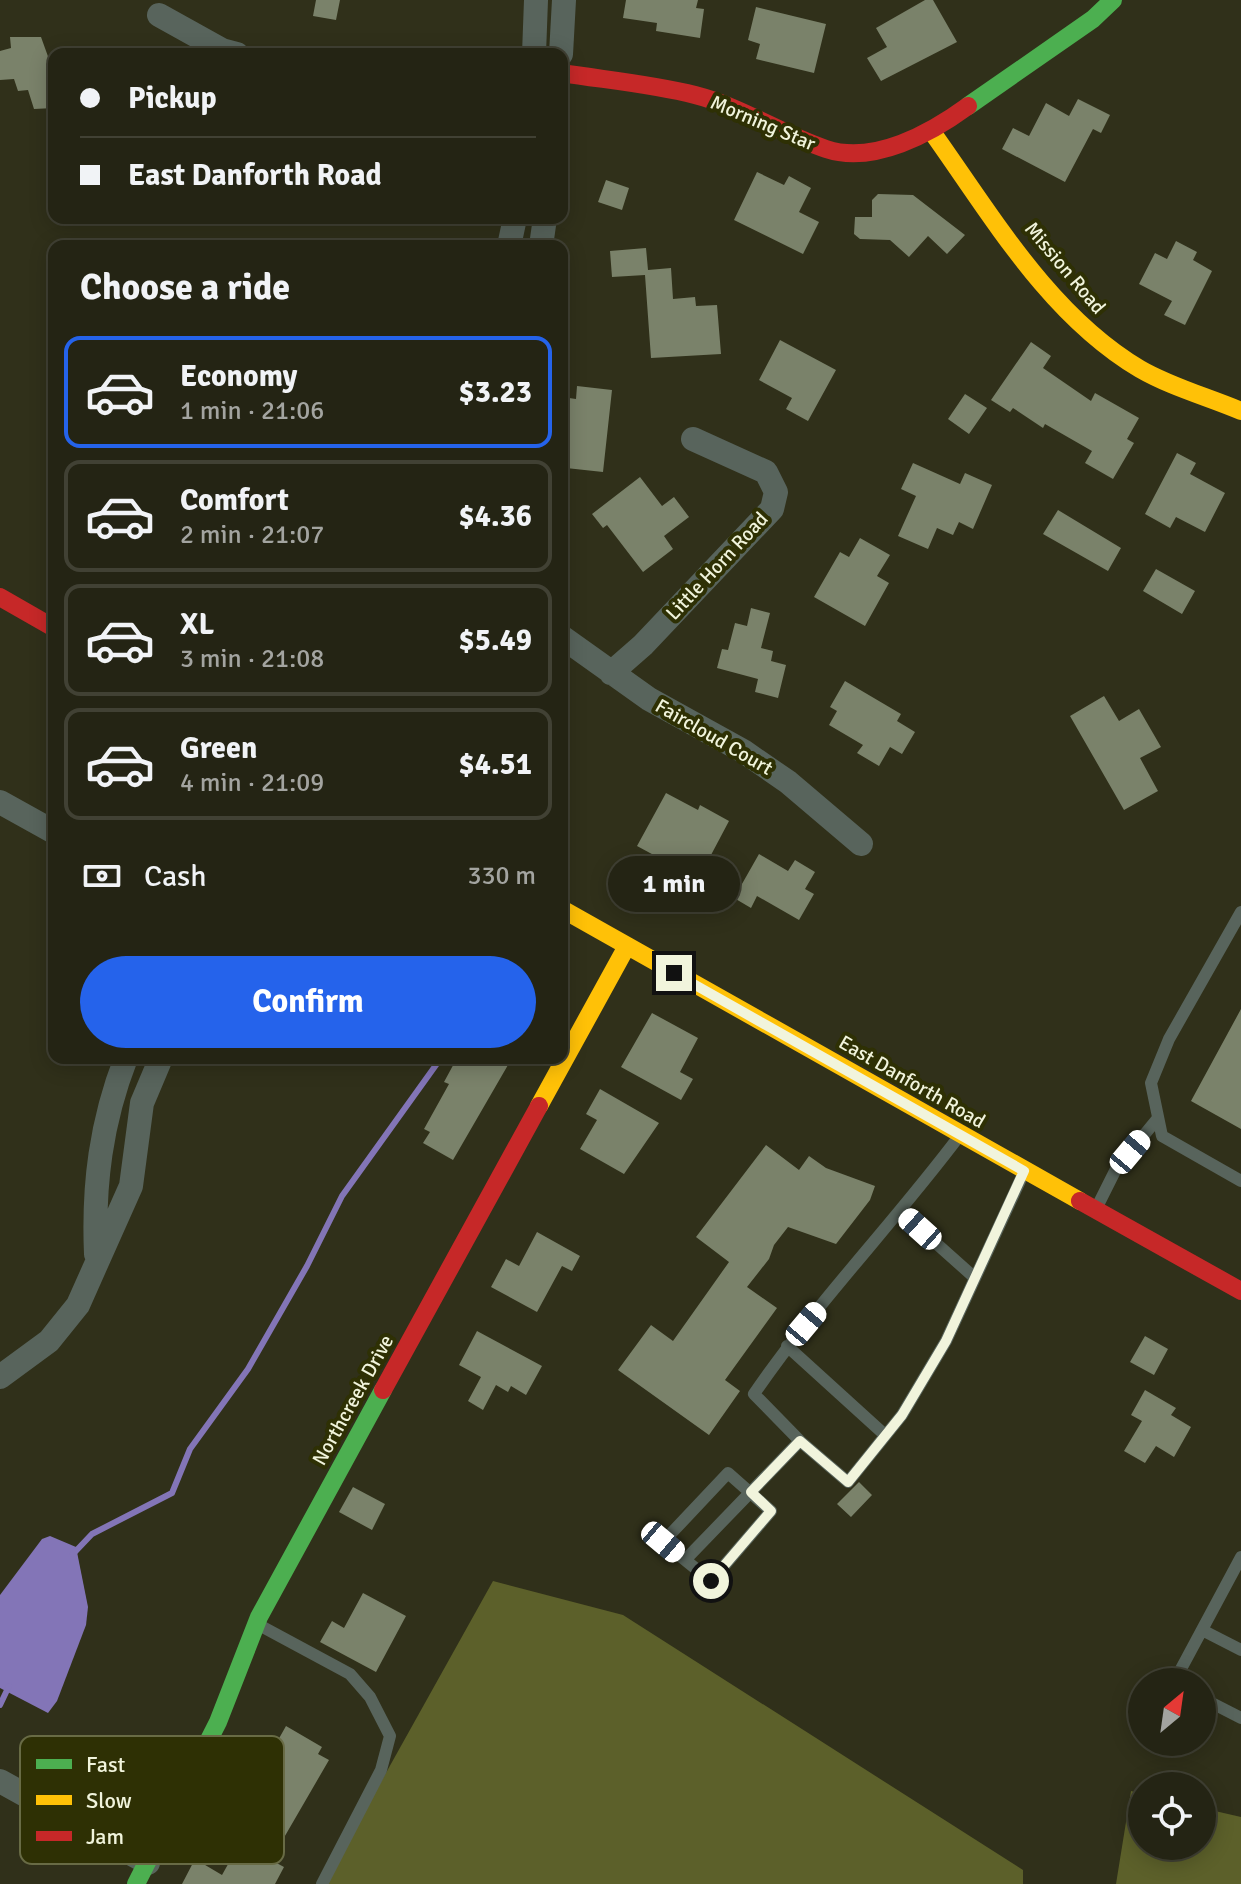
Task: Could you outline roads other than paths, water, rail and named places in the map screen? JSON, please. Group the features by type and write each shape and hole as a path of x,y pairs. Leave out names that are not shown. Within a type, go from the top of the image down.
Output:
{"street":[{"path":"534,48 536,0"},
{"path":"561,48 564,0"},
{"name":"Morning Star","path":"568,74 695,95 746,112 828,150 866,152 932,132 1093,19 1113,0"},
{"path":"159,15 218,48"},
{"name":"Mission Road","path":"932,132 1053,294 1090,333 1139,368 1241,411"},
{"name":"Little Horn Road","path":"611,673 643,645 772,509 776,492 766,472 693,439"},
{"path":"0,597 48,625"},
{"name":"Faircloud Court","path":"568,641 611,673 788,782 861,844"},
{"path":"0,802 48,829"},
{"name":"East Danforth Road","path":"568,912 1241,1291"},
{"name":"Northcreek Drive","path":"568,1054 627,946"},
{"path":"96,1261 94,1208 107,1107 124,1064"},
{"path":"0,1377 49,1341 78,1305 131,1186 142,1103 158,1064"},
{"name":"Northcreek Drive","path":"211,1736 257,1624 563,1064"},
{"path":"0,1781 20,1794"}],"lane":[{"path":"1241,912 1169,1039 1151,1083 1162,1136 1241,1181"},
{"path":"1095,1211 1116,1169 1158,1118"},
{"path":"960,1135 901,1212 787,1346 754,1394 800,1441 848,1482 902,1415 946,1341 1024,1171"},
{"path":"901,1212 975,1278"},
{"path":"787,1346 885,1435"},
{"path":"685,1560 800,1441"},
{"path":"728,1473 751,1492 771,1511 711,1581 663,1542 728,1473"},
{"path":"1182,1668 1236,1576 1241,1557"},
{"path":"257,1624 350,1674 370,1697 390,1736 381,1770 322,1884"},
{"path":"1202,1630 1241,1650"},
{"path":"1216,1705 1241,1718"}],"waterway":[{"path":"73,1554 92,1534 172,1493 190,1449 248,1369 307,1266 342,1196 437,1064"},
{"path":"0,1705 9,1686"}]}
